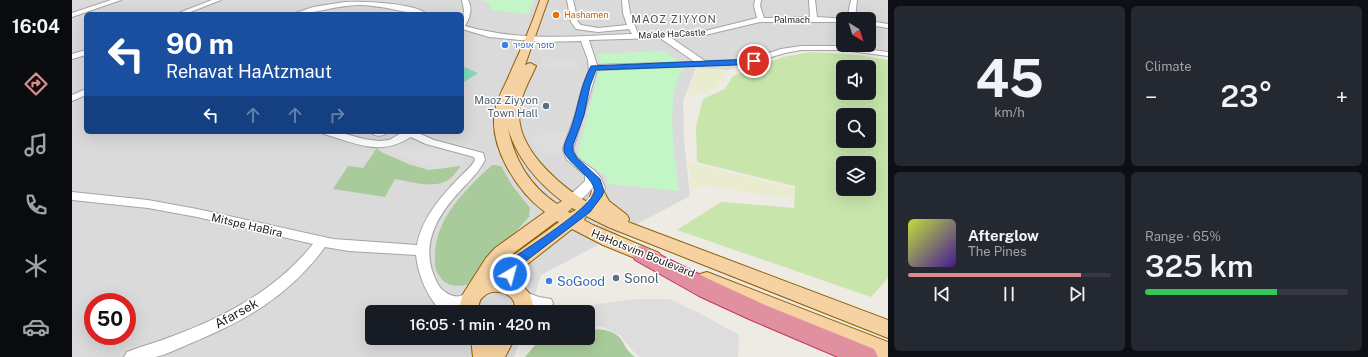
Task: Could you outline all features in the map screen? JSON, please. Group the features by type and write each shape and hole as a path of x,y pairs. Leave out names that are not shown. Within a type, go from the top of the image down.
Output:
{"highway":[{"path":"645,245 708,289 866,357"}],"main road":[{"name":"HaHotsvim Boulevard","path":"544,0 536,38 507,95 502,110 501,120 504,141 511,161 518,173 534,193 564,217 602,237 645,245 888,329"},
{"name":"HaHotsvim Boulevard","path":"550,0 536,38 515,107 514,124 521,145 535,166 547,180 585,202 645,245 888,352"},
{"path":"472,300 492,263 501,253 535,227 539,222 540,211 534,193"},
{"path":"522,302 511,282 511,269 518,260 539,245 564,217 585,202"},
{"path":"535,227 564,217"},
{"path":"539,245 573,236 602,237"},
{"path":"472,300 481,287 494,283 508,286 522,302"},
{"path":"482,345 484,357"},
{"path":"494,357 500,345"}],"street":[{"path":"72,15 118,0"},
{"path":"185,12 218,0"},
{"path":"464,21 468,11 465,0"},
{"path":"570,0 575,22 579,27 598,30 632,27"},
{"path":"625,0 624,10 627,19 637,36"},
{"name":"Palmach","path":"758,0 757,6 761,20 836,20"},
{"path":"812,0 814,20"},
{"path":"852,12 854,0"},
{"path":"303,12 327,5 354,2 385,4 416,12"},
{"name":"Ma'ale HaCastle","path":"536,38 583,38 706,33 737,24 761,20"},
{"path":"876,24 888,26"},
{"path":"464,27 490,35 536,38"},
{"path":"661,35 704,64"},
{"path":"583,38 593,68 586,86 580,115 568,151 574,160 590,173 599,186 585,202"},
{"path":"593,68 748,62 784,51 801,48 843,48 888,54"},
{"path":"72,57 84,53"},
{"path":"72,98 84,93"},
{"path":"334,134 360,142 382,144 396,141 407,134"},
{"path":"411,134 430,142 479,155 480,160 477,166 435,212 426,234 422,250 424,268 434,290 444,305"},
{"path":"585,202 584,190 591,182 592,177 590,173"},
{"name":"Mitspe HaBira","path":"72,196 148,204 197,213 322,242 349,246 422,250"},
{"name":"Afarsek","path":"132,357 148,352 236,315 291,278 322,242"},
{"path":"434,290 440,297 449,302 457,303 472,300"}],"shaded area":[{"path":"72,0 888,0 888,55 864,52 876,52 876,12 836,12 836,48 808,48 790,51 728,70 696,68 683,101 684,140 690,196 541,275 531,305 365,305 365,345 518,345 514,357 72,357"},
{"path":"543,56 580,62 578,71 541,66"},
{"path":"539,128 566,133 559,154 539,153 531,136"},
{"path":"395,134 436,134 472,144 462,160 453,166 437,169 410,161 384,148 386,139"},
{"path":"636,299 669,299 699,313 739,335 738,357 640,357 621,336 603,327 595,326 595,305 592,305"}],"green space":[{"path":"480,0 534,0 529,14 490,10 490,3"},
{"path":"663,51 686,65 679,77 675,91 672,125 679,191 608,184 607,177 582,159 578,153 600,65 598,54"},
{"path":"811,52 858,55 888,60 888,278 871,297 677,230 721,202 794,208 795,186 697,162 696,127 703,99 725,89 733,76 783,57"},
{"path":"464,67 478,73 464,82"},
{"path":"697,69 728,70 717,86 709,93 688,95"},
{"path":"377,148 381,152 411,165 429,170 461,166 453,176 447,181 441,183 426,184 395,179 385,197 333,189 348,166 363,168"},
{"path":"690,163 793,188 793,196 779,198 706,185 691,189"},
{"path":"492,165 501,166 512,185 530,208 529,217 467,285 450,285 441,278 435,266 437,240 441,227 447,215 464,193"},
{"path":"595,329 597,329 614,333 621,339 635,357 525,357 535,345 595,345"}],"place":[{"name":"Hashamen","path":"556,15"},
{"name":"סופר אופיר","path":"505,45"},
{"name":"Maoz Ziyyon Town Hall","path":"546,106"},
{"name":"Sonol","path":"616,278"},
{"name":"SoGood","path":"549,281"}],"district":[{"name":"MAOZ ZIYYON","path":"674,19"}],"route":[{"path":"510,274 511,269 518,260 571,222 593,203 598,196 599,186 597,181 570,156 568,151 580,115 586,86 592,75 593,68 754,61"}]}
